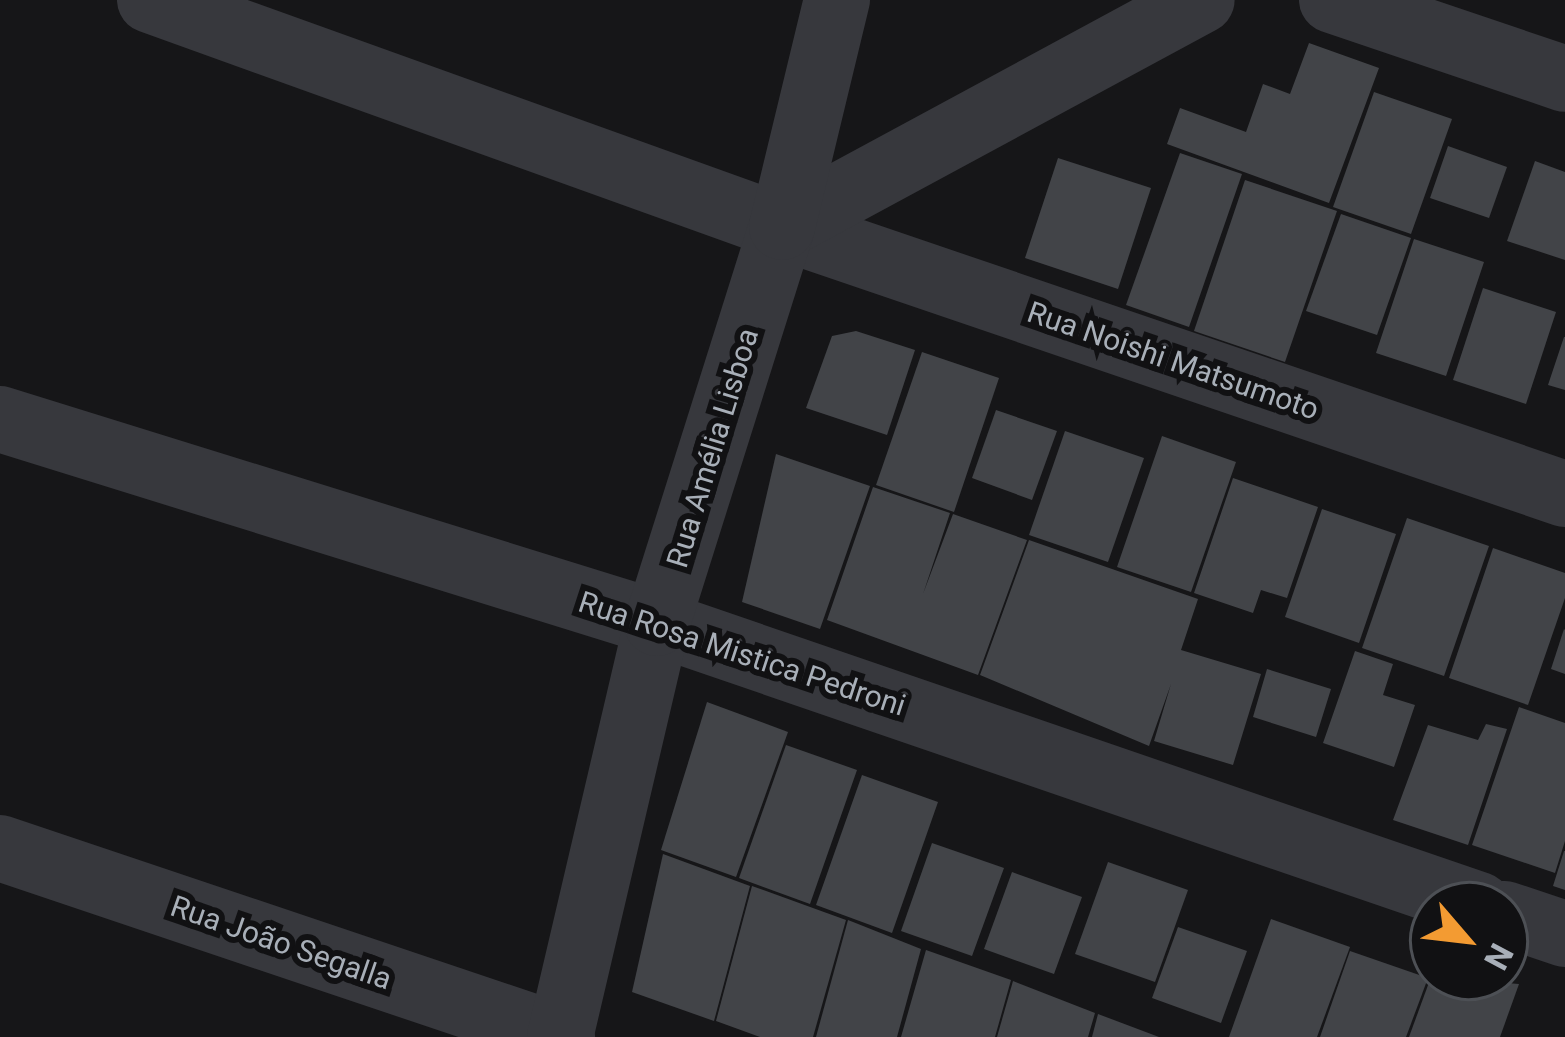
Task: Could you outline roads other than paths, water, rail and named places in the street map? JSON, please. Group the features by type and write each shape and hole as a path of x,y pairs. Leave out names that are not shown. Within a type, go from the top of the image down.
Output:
{"street":[{"name":"Rua Noishi Matsumoto","path":"150,0 782,227 1565,494"},
{"name":"Rua Amélia Lisboa","path":"561,1037 658,623 782,227 837,0"},
{"path":"782,227 1201,0"},
{"path":"1332,0 1565,79"},
{"name":"Rua Rosa Mistica Pedroni","path":"0,419 658,623 1409,881"},
{"name":"Rua João Segalla","path":"0,848 561,1037"},
{"path":"1529,922 1565,934"}]}
